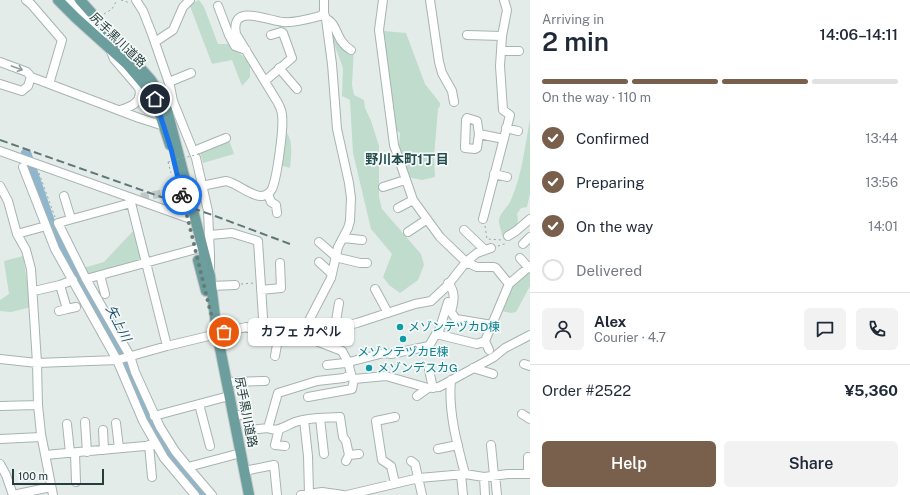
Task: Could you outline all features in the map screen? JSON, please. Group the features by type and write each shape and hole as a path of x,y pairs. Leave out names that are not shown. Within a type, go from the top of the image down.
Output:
{"main road":[{"name":"尻手黒川道路","path":"58,0 114,46 151,80 167,110 180,190 210,281 217,333 249,495"},
{"name":"尻手黒川道路","path":"80,0 155,99 164,126 217,333"}],"street":[{"path":"26,0 62,40 48,84"},
{"path":"68,0 114,46 114,59 139,88 140,93 137,102 130,107 120,110"},
{"path":"136,0 143,11 155,42 173,101 197,153 208,211 210,234 210,281 235,285"},
{"path":"155,42 172,30 184,7 190,0"},
{"path":"302,334 331,278 338,247 350,221 351,198 338,135 332,64 324,0"},
{"path":"383,0 379,30 394,145 413,200 426,220 440,237 466,262 477,267 496,268 509,284"},
{"path":"430,0 439,62 442,73 452,91 454,102"},
{"path":"483,219 510,114 503,110 501,87 500,66 502,36 506,10 504,0"},
{"path":"218,6 229,35 235,46 246,50"},
{"path":"180,190 226,180 259,196 264,196 268,194 275,182 282,129 282,114 265,81 236,34 235,29 239,19 245,15 252,15 286,22 325,16 333,23 340,42 351,50"},
{"path":"286,22 286,29 294,56"},
{"path":"265,81 292,58 283,33 281,32 271,35"},
{"path":"467,35 480,38 502,36"},
{"path":"502,51 519,51"},
{"path":"0,62 27,72 31,78 164,126"},
{"path":"279,68 297,89"},
{"path":"159,93 169,84 192,73"},
{"path":"0,84 22,91 28,86 31,78"},
{"path":"506,128 518,131"},
{"path":"479,134 504,139"},
{"path":"197,153 226,138"},
{"path":"0,151 23,163 34,164 131,201 188,218"},
{"path":"23,163 55,249 116,358 143,420 152,445 152,477"},
{"path":"494,174 507,177"},
{"path":"383,187 405,180"},
{"path":"0,186 10,208 17,234 28,256 31,269 37,325 38,405 52,491 13,495 1,462"},
{"path":"268,194 271,202 276,205 277,213"},
{"path":"64,196 71,219"},
{"path":"141,197 58,223 86,279 130,356 135,372 154,416 175,451 212,495"},
{"path":"398,208 413,200"},
{"path":"131,201 167,346"},
{"path":"508,236 530,218"},
{"path":"408,232 426,220"},
{"path":"17,234 46,226"},
{"path":"464,230 469,239 488,249"},
{"path":"210,234 232,233 258,241 266,334"},
{"path":"523,244 530,237"},
{"path":"343,238 362,240"},
{"path":"319,242 335,257 362,265"},
{"path":"86,279 196,249"},
{"path":"266,334 302,334 319,332 357,324 415,304 430,301 477,252 488,249"},
{"path":"438,334 477,344 485,341 509,284 530,267 520,258"},
{"path":"319,262 332,274"},
{"path":"261,286 281,288 280,263"},
{"path":"100,275 105,294"},
{"path":"34,291 60,285 73,280"},
{"path":"447,284 452,288 454,296 451,312 456,319 492,325"},
{"path":"327,365 348,362 384,353 391,354 429,346 436,334 438,334 448,304 449,294 447,284"},
{"path":"60,285 63,310 76,307"},
{"path":"375,289 388,313"},
{"path":"335,328 339,303"},
{"path":"0,359 20,358 37,363 116,358 130,356 217,333 246,327 278,339 311,339 342,351 348,362 353,377 352,388 328,390 308,397"},
{"path":"268,428 278,393 316,381 353,377 386,376 431,388 439,387 530,335"},
{"path":"275,356 278,339"},
{"path":"485,341 489,350"},
{"path":"473,368 493,374"},
{"path":"429,370 431,388"},
{"path":"451,380 450,390 452,410 463,474 463,495"},
{"path":"226,382 265,381"},
{"path":"417,396 431,388"},
{"path":"154,416 229,396"},
{"path":"0,406 14,404 38,405"},
{"path":"199,404 210,446"},
{"path":"522,414 530,419"},
{"path":"233,415 248,415 250,430 268,428 271,430 279,429 304,420 340,417 343,437 346,441 348,458 359,454"},
{"path":"391,415 376,420 377,440 382,460 391,466 395,483"},
{"path":"320,418 324,454"},
{"path":"304,420 308,456 309,494"},
{"path":"85,422 87,452"},
{"path":"116,423 118,448"},
{"path":"68,424 76,482"},
{"path":"279,429 275,445 285,446"},
{"path":"103,430 104,450"},
{"path":"0,439 42,437"},
{"path":"491,444 497,495"},
{"path":"45,455 152,445"},
{"path":"152,445 195,495"},
{"path":"438,449 458,445"},
{"path":"188,467 240,453"},
{"path":"348,495 419,478 463,474 484,477 494,475 529,474 528,457"},
{"path":"411,461 415,464 422,495"},
{"path":"244,471 274,465 277,495"},
{"path":"484,477 485,495"},
{"path":"301,495 322,492 343,495"}],"path":[{"path":"100,17 112,9 117,0"},
{"path":"171,173 168,162 197,153"},
{"path":"34,164 58,223"},
{"path":"483,219 487,239 506,241 508,243 488,249"},
{"path":"235,285 261,286"}],"green space":[{"path":"199,0 204,7 218,44 228,44 244,57 250,65 250,77 242,86 232,60 212,64 190,6 192,3"},
{"path":"338,23 342,39 354,48 352,85 354,95 364,100 365,108 379,146 379,197 382,209 421,254 424,265 418,280 400,293 389,285 383,277 392,254 371,229 353,153 350,100 342,96 343,68 331,35"},
{"path":"384,31 406,33 425,84 440,103 438,109 434,157 435,177 422,180 408,177 399,147 400,133 393,128 382,36"},
{"path":"530,119 530,193 527,207 521,208 517,214 517,224 511,239 502,236 499,219 511,200 518,181"},
{"path":"285,131 288,134 291,143 290,168 280,165"},
{"path":"229,140 234,154 203,163 200,151"},
{"path":"135,231 142,261 87,277 83,268 104,262 132,232"},
{"path":"23,256 31,307 11,312 0,311 0,300 9,294 4,261"},
{"path":"530,270 530,286 516,312 511,313 501,311 512,288"}],"waterway":[{"name":"矢上川","path":"26,154 51,226 112,340 150,421 159,438 203,495"}],"tunnel":[{"path":"141,197 172,192"}],"railway":[{"path":"0,140 290,244"}],"way so far":[{"path":"182,195 217,333 224,332"}],"place":[{"name":"メゾンテヅカD棟","path":"400,327"},
{"name":"カフェ カペル","path":"224,332"},
{"name":"メゾンテヅカE棟","path":"403,339"},
{"name":"メゾンデスカG","path":"369,368"}],"district":[{"name":"野川本町1丁目","path":"407,159"}],"route":[{"path":"155,99 171,149 182,195"}]}
